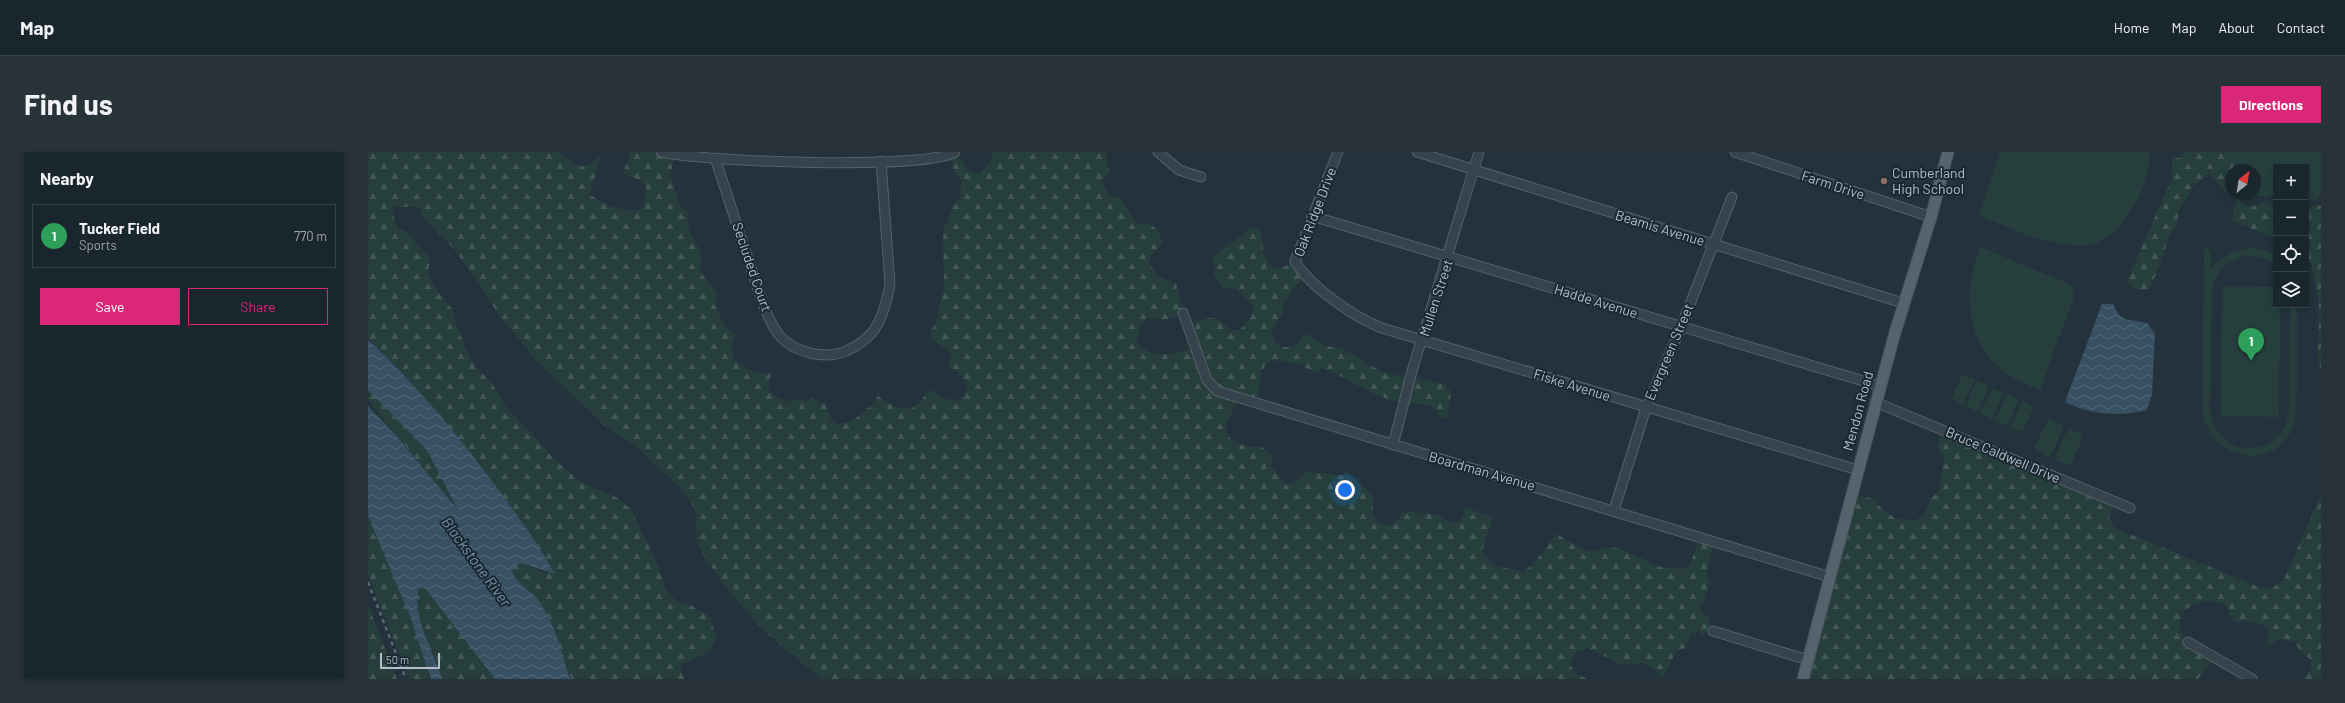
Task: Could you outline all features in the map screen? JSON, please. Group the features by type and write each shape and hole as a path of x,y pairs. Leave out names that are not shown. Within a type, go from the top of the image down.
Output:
{"main road":[{"name":"Mendon Road","path":"1803,679 1880,386 1904,303 1932,217 1948,152"}],"street":[{"path":"661,152 715,158 845,162 932,159 955,152"},
{"path":"844,152 845,162"},
{"path":"1158,152 1179,170 1201,177"},
{"name":"Oak Ridge Drive","path":"1301,271 1295,261 1338,152"},
{"name":"Beamis Avenue","path":"1417,152 1904,303"},
{"name":"Mullen Street","path":"1393,445 1422,339 1449,257 1479,152"},
{"name":"Farm Drive","path":"1735,152 1932,217"},
{"name":"Secluded Court","path":"715,158 765,308 779,335 799,349 814,354 833,356 855,347 869,338 882,316 887,302 890,284 881,161"},
{"name":"Evergreen Street","path":"1614,510 1646,408 1681,327 1732,197"},
{"name":"Hadde Avenue","path":"1312,216 1880,386"},
{"name":"Fiske Avenue","path":"1301,271 1340,305 1362,320 1646,408 1858,470"},
{"name":"Boardman Avenue","path":"1183,313 1207,380 1217,391 1614,510 1830,577"},
{"name":"Bruce Caldwell Drive","path":"1876,402 2130,508"},
{"path":"1713,631 1808,660"},
{"path":"2188,642 2248,678"}],"green space":[{"path":"368,152 560,152 581,166 590,165 601,154 590,194 594,198 607,204 630,210 642,208 645,201 646,186 638,179 623,174 630,152 658,152 675,157 670,175 680,206 688,212 688,222 691,233 701,251 700,271 717,295 714,304 723,321 728,329 736,335 732,344 734,359 747,368 761,374 771,373 768,388 773,395 791,402 796,399 806,401 811,398 825,404 831,419 837,424 855,419 870,406 878,396 895,407 911,409 921,402 926,393 933,390 941,398 956,401 964,396 967,385 959,372 948,367 951,357 947,351 931,339 930,331 935,326 944,285 943,232 953,205 960,199 961,180 955,174 949,155 953,153 964,162 968,171 980,174 992,160 992,152 1106,152 1107,167 1110,170 1103,180 1106,191 1114,197 1121,199 1138,225 1148,223 1158,230 1163,243 1151,255 1149,263 1159,277 1176,283 1183,315 1163,320 1147,318 1140,327 1137,344 1144,349 1150,352 1164,354 1193,348 1188,323 1215,317 1232,330 1239,330 1247,322 1253,313 1254,306 1234,288 1224,289 1213,275 1216,266 1212,257 1250,229 1258,228 1261,235 1264,254 1269,264 1275,270 1293,263 1305,277 1293,289 1282,306 1283,314 1273,327 1273,339 1277,343 1287,347 1293,346 1299,342 1303,334 1309,335 1325,346 1341,348 1382,372 1408,378 1411,376 1445,384 1451,392 1447,419 1440,417 1432,407 1428,405 1401,403 1381,397 1325,369 1321,369 1315,373 1300,364 1270,360 1266,364 1261,374 1255,404 1237,402 1227,422 1226,428 1230,438 1236,442 1247,447 1261,447 1272,454 1271,466 1286,485 1298,480 1306,472 1343,475 1347,472 1373,496 1374,516 1384,525 1394,524 1402,512 1405,511 1439,515 1450,522 1457,522 1461,519 1466,508 1493,517 1482,550 1490,562 1494,565 1523,572 1534,563 1556,534 1588,551 1612,547 1625,551 1661,567 1683,569 1690,565 1699,538 1714,545 1706,573 1710,582 1705,600 1700,607 1704,614 1710,617 1710,627 1702,635 1698,631 1691,634 1685,648 1677,651 1662,677 1652,668 1642,663 1622,665 1588,648 1576,652 1569,663 1576,674 1588,679 821,679 763,630 723,584 702,553 697,542 695,509 680,488 640,450 604,425 534,358 502,319 455,250 424,219 420,207 393,207 394,219 399,228 406,231 430,259 428,273 437,291 452,309 456,324 470,358 479,371 490,380 507,408 528,429 554,459 581,482 616,497 631,509 658,565 665,587 675,600 690,605 710,617 717,639 709,651 680,665 684,679 571,679 564,657 550,630 513,578 513,565 520,562 547,574 550,571 381,352 368,339"},
{"path":"2000,152 2150,152 2144,185 2137,201 2124,221 2107,237 2094,243 2078,246 2043,240 1979,215"},
{"path":"2186,152 2239,152 2237,164 2225,164 2225,192 2209,174 2193,186 2178,213 2177,225 2168,238 2162,260 2150,288 2145,290 2136,289 2128,284 2128,279 2172,178 2172,159 2179,158"},
{"path":"2239,152 2321,152 2321,194 2316,200 2309,199 2309,164 2273,164 2273,197 2261,196 2261,164 2237,164"},
{"path":"2236,200 2240,200 2248,206 2257,206 2262,202 2267,201 2272,205 2273,204 2273,237 2231,221"},
{"path":"2316,205 2321,206 2321,369 2318,359 2319,302 2311,263 2309,261 2309,208"},
{"path":"1981,247 2071,285 2075,294 2040,390 2005,372 1992,360 1982,346 1975,331 1971,314 1971,280"},
{"path":"2250,248 2267,251 2273,254 2273,263 2267,259 2257,256 2238,258 2229,263 2222,270 2216,278 2212,288 2210,411 2215,428 2222,437 2236,446 2253,448 2260,446 2268,443 2280,433 2284,427 2289,405 2290,308 2297,308 2296,416 2293,427 2284,442 2271,451 2257,456 2242,455 2228,449 2216,440 2207,426 2202,409 2204,249 2211,250 2211,268 2225,256 2241,249"},
{"path":"2222,286 2273,287 2273,308 2280,308 2279,417 2221,416"},
{"path":"1963,374 1975,379 1963,405 1951,399"},
{"path":"1977,380 1989,386 1978,412 1966,406"},
{"path":"368,382 423,442 456,504 455,507 446,500 428,473 368,400"},
{"path":"1992,388 2004,393 1992,419 1980,413"},
{"path":"2007,394 2019,400 2007,426 1995,420"},
{"path":"2022,401 2034,407 2022,432 2010,427"},
{"path":"2048,419 2064,426 2050,457 2034,449"},
{"path":"2068,428 2084,435 2070,466 2054,459"},
{"path":"1941,432 2113,507 2109,519 2115,528 2257,586 2272,588 2284,579 2321,494 2321,679 2304,679 2311,667 2311,660 2300,651 2295,642 2280,639 2272,645 2267,645 2269,632 2266,626 2244,621 2236,623 2230,617 2229,610 2225,605 2212,601 2196,604 2189,608 2184,612 2179,624 2186,644 2212,660 2203,674 2197,679 1803,679 1852,494 1874,499 1883,510 1892,516 1915,521 1925,513 1930,500 1939,490 1944,458 1937,447"},
{"path":"368,518 390,559 411,621 417,624 413,575 427,582 498,679 440,679 429,662 427,669 429,679 409,679 368,575"},
{"path":"368,605 397,679 368,679"}],"water":[{"path":"2102,304 2113,304 2119,315 2125,319 2147,323 2155,334 2152,394 2147,410 2126,414 2105,414 2085,410 2065,402"},
{"name":"Blackstone River","path":"368,340 420,393 452,430 513,509 555,574 522,563 515,565 512,572 514,577 536,597 545,610 558,639 570,679 495,679 425,588 418,589 418,612 442,679 431,679 410,616 368,516 368,406 395,434 458,510 427,450 368,390"}],"railway":[{"path":"368,582 406,679"}],"place":[{"name":"Cumberland High School","path":"1884,181"},
{"name":"Tucker Field","path":"2251,361"}]}
